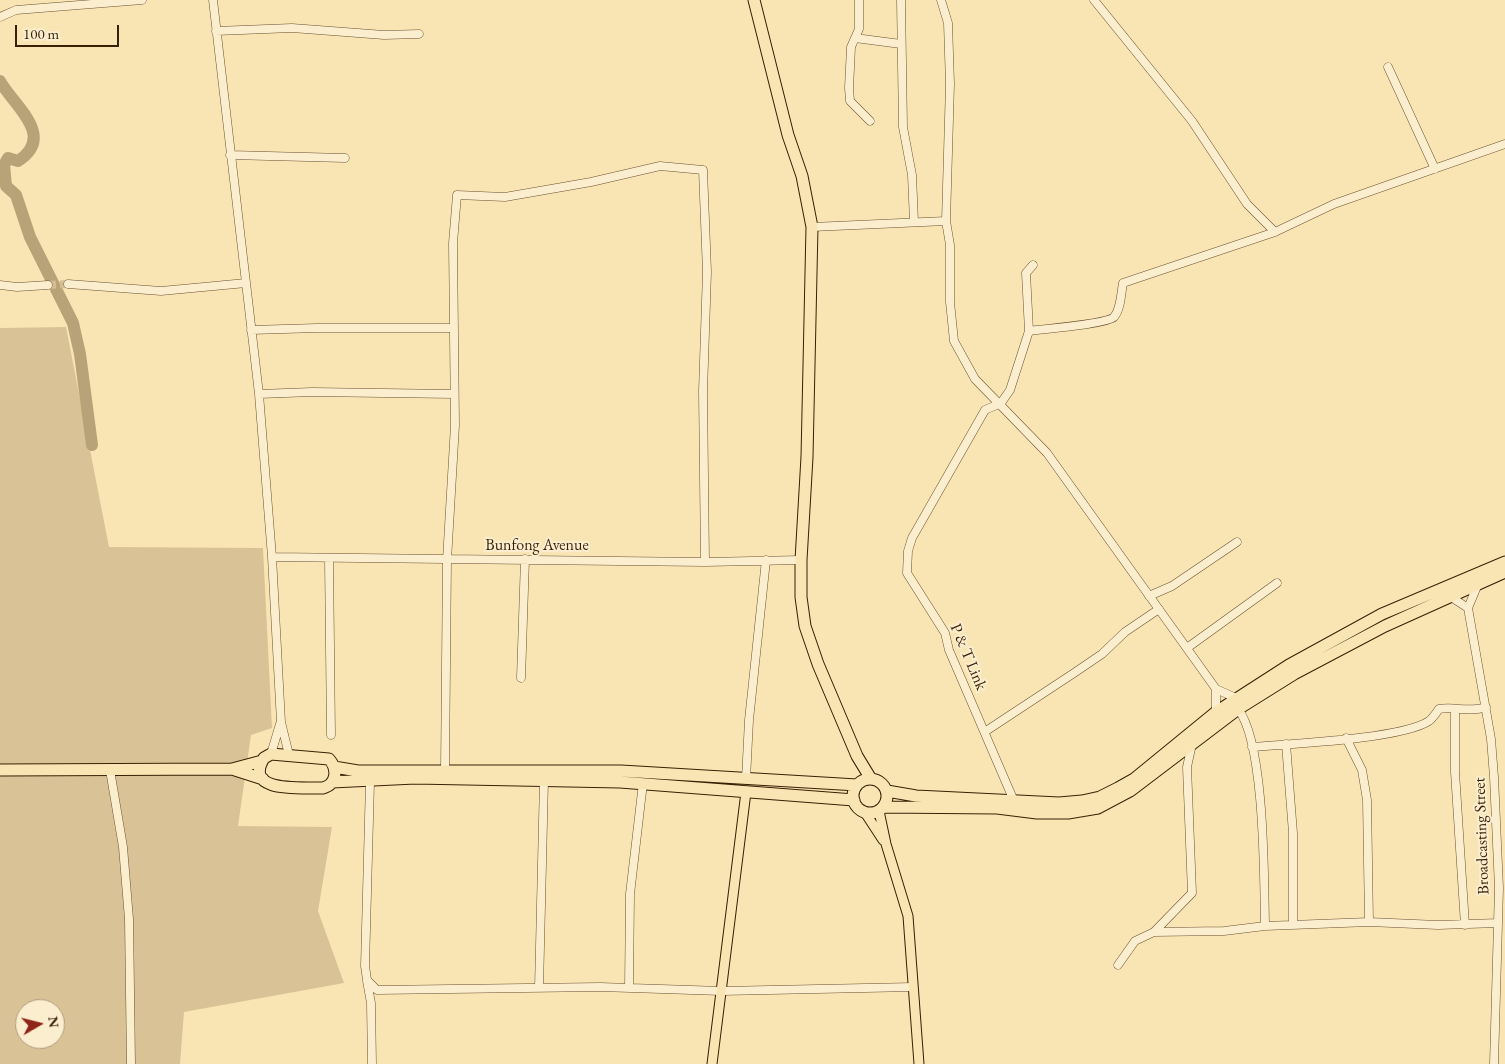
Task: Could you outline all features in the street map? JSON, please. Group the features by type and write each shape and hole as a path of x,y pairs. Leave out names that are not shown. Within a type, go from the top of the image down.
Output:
{"highway":[{"path":"754,0 788,135 802,176 812,227 807,457 801,560 801,597 805,626 818,664 857,756 863,782 854,800"},
{"path":"332,782 370,782 414,778 643,783 854,800 864,811 881,809 998,808 1037,814 1068,814 1098,808 1130,791 1192,744 1235,702 1289,665 1382,614 1505,562"},
{"path":"887,792 916,796 1059,803 1082,802 1100,797 1134,779 1216,712 1294,674 1385,626 1505,572"},
{"path":"0,770 232,769 267,757 289,755 329,759 334,767 335,777 332,782 323,788 270,785 262,779 232,769"},
{"path":"262,779 260,772 267,757"},
{"path":"334,767 358,771 621,771 746,779 881,782 888,797 881,809"}],"main road":[{"path":"712,1064 746,792"},
{"path":"881,809 886,844 908,916 919,1064"},
{"path":"864,811 886,844"}],"street":[{"path":"0,17 16,10 142,0"},
{"path":"214,0 230,155 259,394 272,557 281,722 289,755"},
{"path":"859,0 859,29 851,47 849,68 850,101 870,121"},
{"path":"901,0 903,127 912,175 914,222"},
{"path":"941,0 948,23 950,84 946,221 950,245 950,302 954,341 976,379 1047,453 1216,689 1235,702 1246,719 1252,747 1261,813 1266,926"},
{"path":"1094,0 1192,121 1247,204 1275,232"},
{"path":"216,31 292,28 384,35 419,34"},
{"path":"855,38 901,44"},
{"path":"1388,67 1435,169"},
{"path":"1029,332 1065,326 1102,323 1113,318 1118,308 1123,283 1275,232 1334,204 1505,144"},
{"path":"230,155 345,158"},
{"path":"445,770 447,560 454,454 453,243 457,194 505,197 592,182 660,166 703,170 707,272 703,391 705,562"},
{"path":"812,227 946,221"},
{"path":"1001,403 1010,390 1029,332 1026,273 1033,265"},
{"path":"68,284 161,291 246,283"},
{"path":"0,285 18,287 48,285"},
{"path":"252,330 453,328"},
{"path":"259,394 312,392 454,394"},
{"name":"P & T Link","path":"1001,403 985,410 912,538 908,551 907,573 945,633 949,650 986,731 1014,801"},
{"path":"1149,596 1172,586 1237,542"},
{"name":"Bunfong Avenue","path":"272,557 330,560 524,559 705,562 801,560"},
{"path":"521,678 524,559"},
{"path":"330,560 331,734"},
{"path":"746,779 749,720 766,560"},
{"path":"1187,648 1277,583"},
{"path":"1451,597 1468,608 1478,584"},
{"name":"Broadcasting Street","path":"1468,608 1486,707 1494,777 1498,851 1494,1064"},
{"path":"986,731 1081,668 1125,632 1159,609"},
{"path":"1216,689 1216,712"},
{"path":"1252,747 1346,738 1406,729 1429,721 1439,709 1447,707 1467,711 1486,707"},
{"path":"1455,709 1455,772 1465,925"},
{"path":"267,757 281,722"},
{"path":"1346,738 1362,770 1367,800 1369,922"},
{"path":"1154,932 1192,893 1193,873 1187,767 1192,744"},
{"path":"1286,744 1293,833 1293,925"},
{"path":"110,770 123,847 129,918 131,1064"},
{"path":"539,988 544,780"},
{"path":"370,782 364,966 371,1003 372,1064"},
{"path":"629,988 630,894 643,783"},
{"path":"1118,965 1135,940 1154,932 1224,931 1266,926 1369,922 1465,925 1498,923"},
{"path":"367,980 377,990 539,988 722,990 913,987"}],"shaded area":[{"path":"66,327 109,547 263,548 272,728 251,735 238,826 332,827 318,911 344,983 184,1012 180,1064 0,1064 0,328"}],"waterway":[{"path":"0,81 22,110 33,131 33,141 29,151 18,161 8,158 4,165 6,186 16,195 30,237 73,323 80,354 92,445"}],"tunnel":[{"path":"48,285 68,284"}]}
